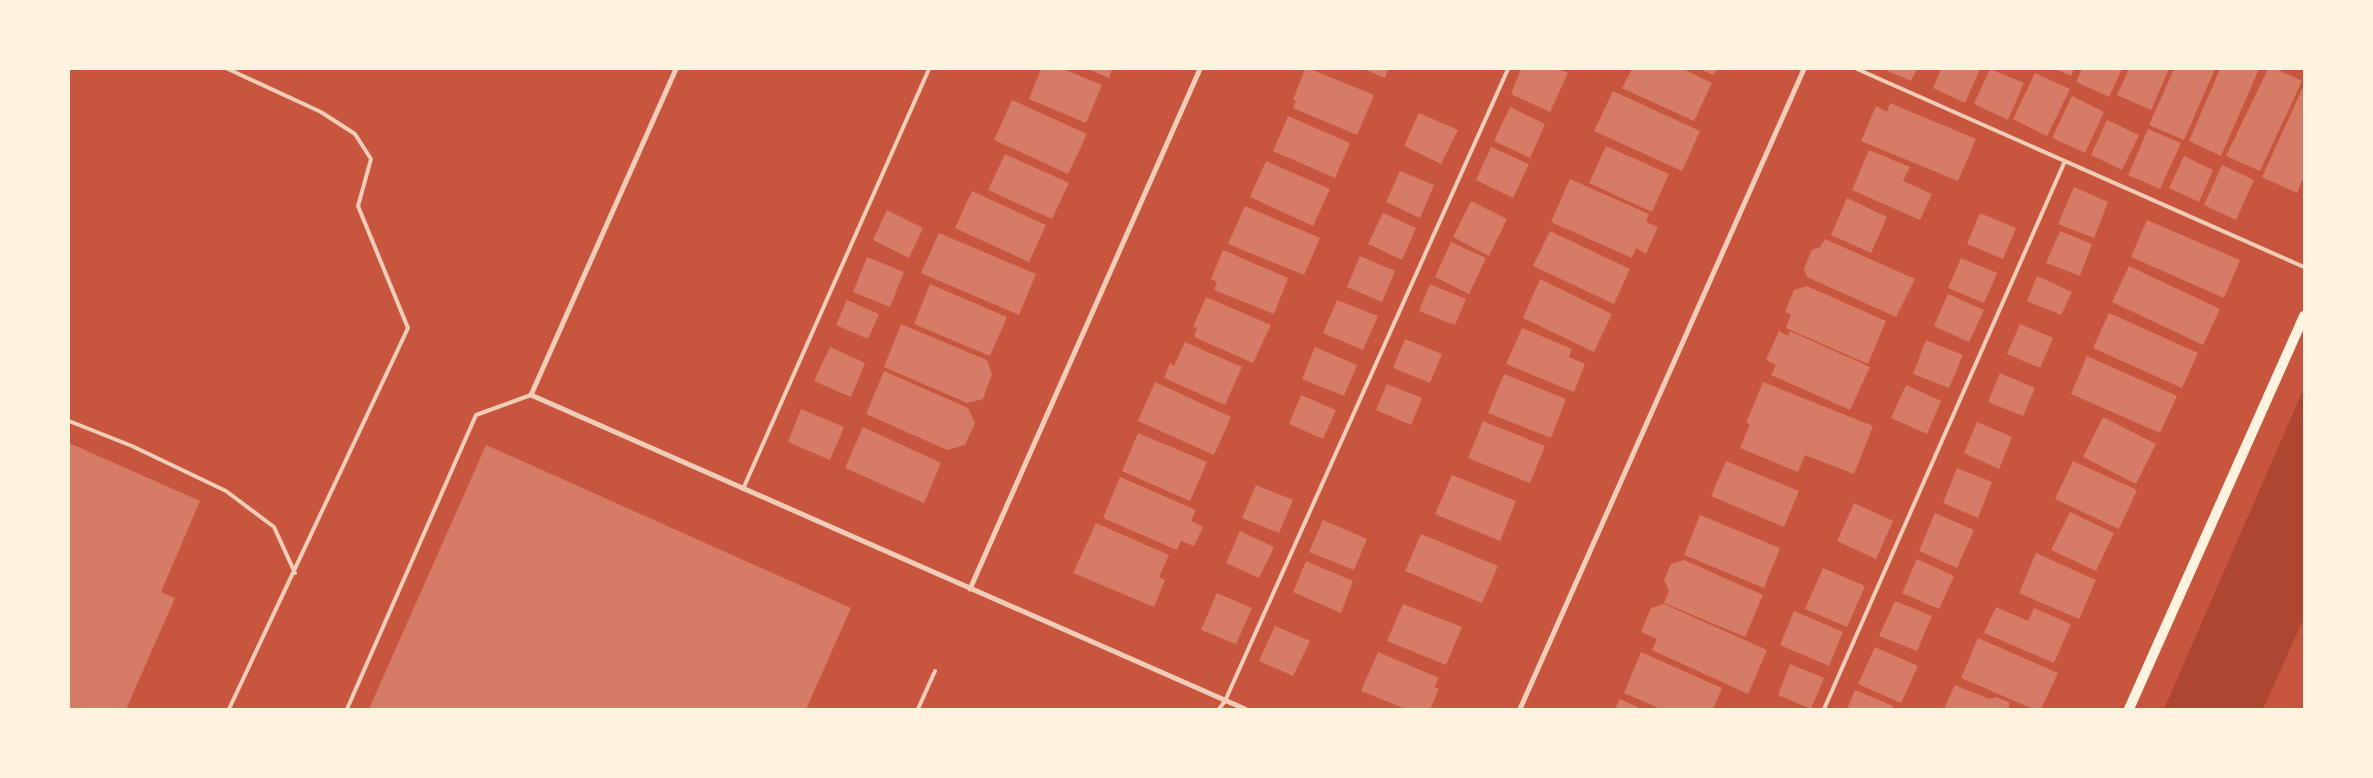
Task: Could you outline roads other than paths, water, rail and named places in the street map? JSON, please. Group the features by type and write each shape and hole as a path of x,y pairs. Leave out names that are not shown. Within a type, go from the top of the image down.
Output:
{"main road":[{"path":"2129,709 2304,316"}],"street":[{"path":"676,69 531,395 1245,709"},
{"path":"970,589 1200,69"},
{"path":"1520,709 1804,69"}],"lane":[{"path":"228,69 321,112 355,134 370,159 358,206 408,328 295,573 229,709"},
{"path":"743,489 929,69"},
{"path":"1219,709 1226,701 1508,69"},
{"path":"1857,69 2304,267"},
{"path":"1824,709 2065,161"},
{"path":"348,709 476,414 531,395"},
{"path":"69,421 132,446 226,491 274,527 295,573"},
{"path":"918,709 935,671"}]}
